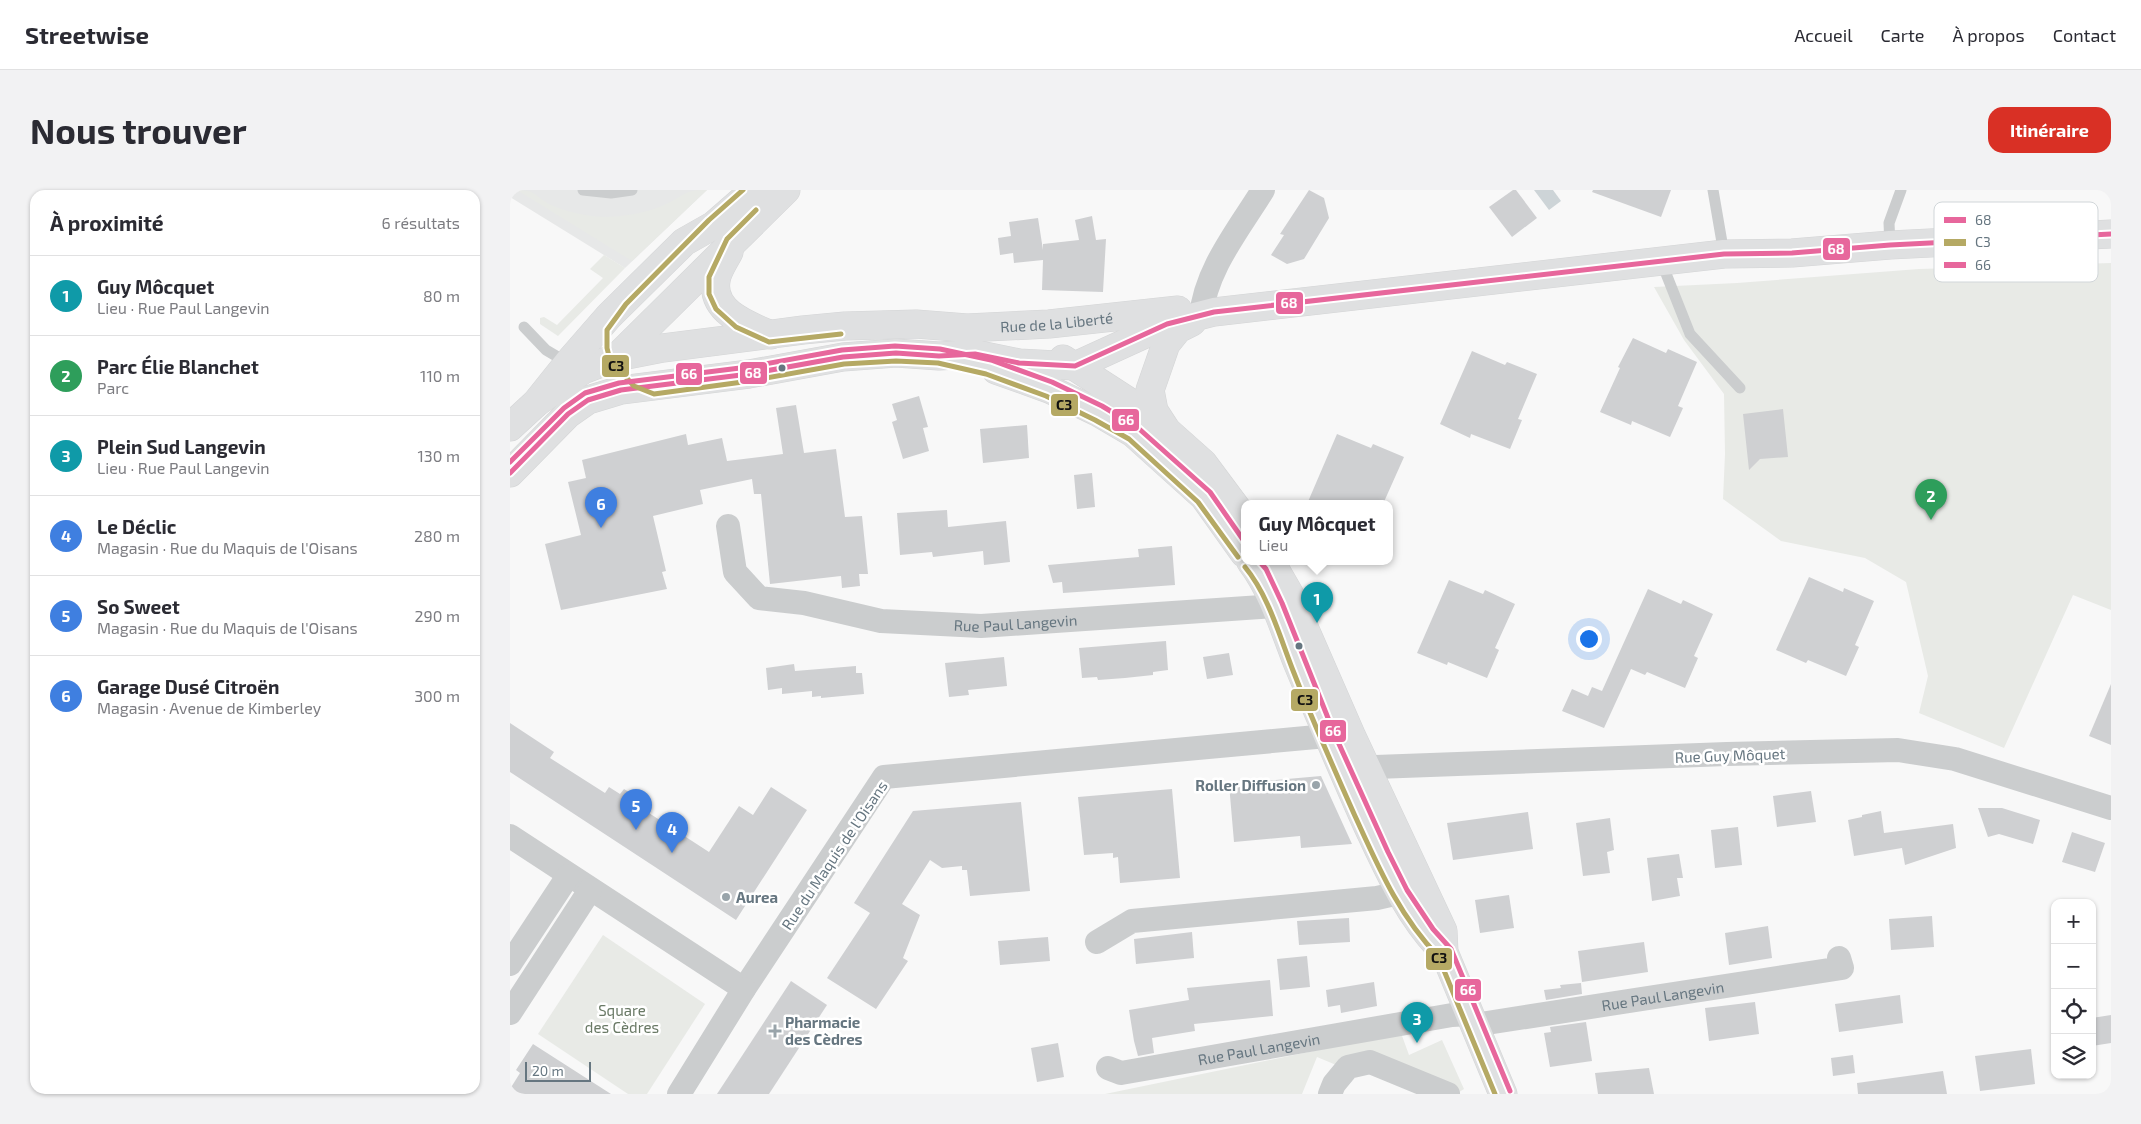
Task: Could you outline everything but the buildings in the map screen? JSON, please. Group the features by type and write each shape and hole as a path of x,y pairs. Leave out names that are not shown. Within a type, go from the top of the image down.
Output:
{"street":[{"path":"754,190 724,234 716,279 716,293 722,305 740,321 771,334"},
{"path":"653,387 638,380 617,357 614,346 614,334 621,322 631,309 724,234 786,190"},
{"path":"1206,312 1214,271 1263,190"},
{"path":"536,403 613,312 684,242 724,234"},
{"name":"Rue de la Liberté","path":"2098,235 2111,234"},
{"name":"Rue de la Liberté","path":"967,328 1049,324 1146,314 1206,312 1724,254 1792,253 1934,243"},
{"name":"Rue de la Liberté","path":"939,356 975,354 1019,363 1075,366 1167,324 1206,312"},
{"name":"Rue de la Liberté","path":"1167,431 1154,411 1150,390 1155,374 1166,344 1178,329 1206,312"},
{"name":"Rue de la Liberté","path":"1099,413 1082,396 1076,383 1074,356 1087,332 1102,325 1146,314"},
{"path":"510,427 536,403 583,370 617,357 663,348 845,326 916,324 967,328 1028,344 1075,366 1148,414 1203,463 1241,514"},
{"path":"510,473 568,414 588,400 621,390 749,374 843,357 896,353 939,356 988,367 1048,389 1099,413 1133,433 1197,490 1241,549"},
{"path":"510,457 617,357"},
{"name":"Rue Paul Langevin","path":"728,526 735,572 759,598 804,603 881,621 981,626 1282,601"},
{"path":"1253,565 1282,601"},
{"path":"1272,565 1282,601 1354,768 1412,891 1426,934 1444,952 1503,1094"},
{"name":"Rue du Maquis de l'Oisans","path":"744,990 884,777 1340,736"},
{"name":"Rue Guy Môquet","path":"1354,768 1898,750 1955,759 2111,808"},
{"path":"510,836 568,876 744,990 679,1094"},
{"path":"510,964 568,876"},
{"path":"510,1013 590,890"},
{"path":"1097,942 1132,921 1377,898 1412,891"},
{"name":"Rue Paul Langevin","path":"1108,1068 1120,1073 1452,1015 1472,1020 1842,968 1839,958"},
{"path":"1330,1094 1334,1084 1348,1067 1370,1062 1448,1094"}],"lane":[{"path":"582,190 611,193 632,190"},
{"path":"1713,190 1724,254"},
{"path":"1890,245 1888,223 1901,190"},
{"path":"1661,261 1690,334 1740,388"},
{"path":"524,327 546,350 568,363"}],"shaded area":[{"path":"510,190 707,190 625,268 510,197"},
{"path":"1534,190 1553,190 1561,201 1549,210"}],"green space":[{"path":"517,190 528,191 563,210 603,217 643,212 664,205 688,192 707,190 632,261"},
{"path":"604,255 625,268 558,336 540,324 540,318 544,317 557,325 603,278 590,269"},
{"path":"2098,263 2111,263 2111,610 2073,595 2004,748 1919,713 1928,676 1906,582 1865,558 1781,541 1723,499 1725,454 1724,394 1684,340 1654,287 1934,269 1934,282 2098,282"},
{"name":"Square des Cèdres","path":"603,935 705,1004 647,1094 628,1094 538,1034"},
{"path":"1401,1033 1409,1055 1442,1040 1464,1089 1456,1094 1341,1067 1317,1057 1302,1094 1105,1094"}],"transit line":[{"name":"C3","path":"743,190 709,220 626,304 607,330 607,348 610,360 634,386 654,394 750,381 844,364 896,361 938,363 986,374 1046,396 1129,439 1198,502 1238,557"},
{"name":"C3","path":"756,210 727,239 709,277 709,294 716,309 736,327 769,342 841,334"},
{"name":"68","path":"2098,235 2111,234"},
{"name":"68","path":"510,473 568,414 588,400 621,390 749,374 843,357 896,353 939,356 975,354 1019,363 1075,366 1167,324 1214,312 1724,254 1792,253 1934,243"},
{"name":"66","path":"510,462 564,408 585,393 619,383 748,367 842,350 895,346 940,349 991,360 1052,382 1102,406 1137,427 1210,492 1241,537"},
{"name":"66","path":"1263,565 1282,603 1334,733 1388,852 1407,890 1433,929 1451,949 1510,1091"},
{"name":"C3","path":"1245,567 1267,604 1316,727 1372,853 1390,890 1424,941 1438,956 1495,1094"}],"place":[{"name":"Parc Élie Blanchet","path":"1931,520"},
{"name":"Garage Dusé Citroën","path":"601,528"},
{"name":"Guy Môcquet","path":"1317,623"},
{"name":"Roller Diffusion","path":"1316,785"},
{"name":"So Sweet","path":"636,830"},
{"name":"Le Déclic","path":"672,853"},
{"name":"Aurea","path":"726,897"},
{"name":"Pharmacie des Cèdres","path":"775,1031"},
{"name":"Plein Sud Langevin","path":"1417,1043"}]}
